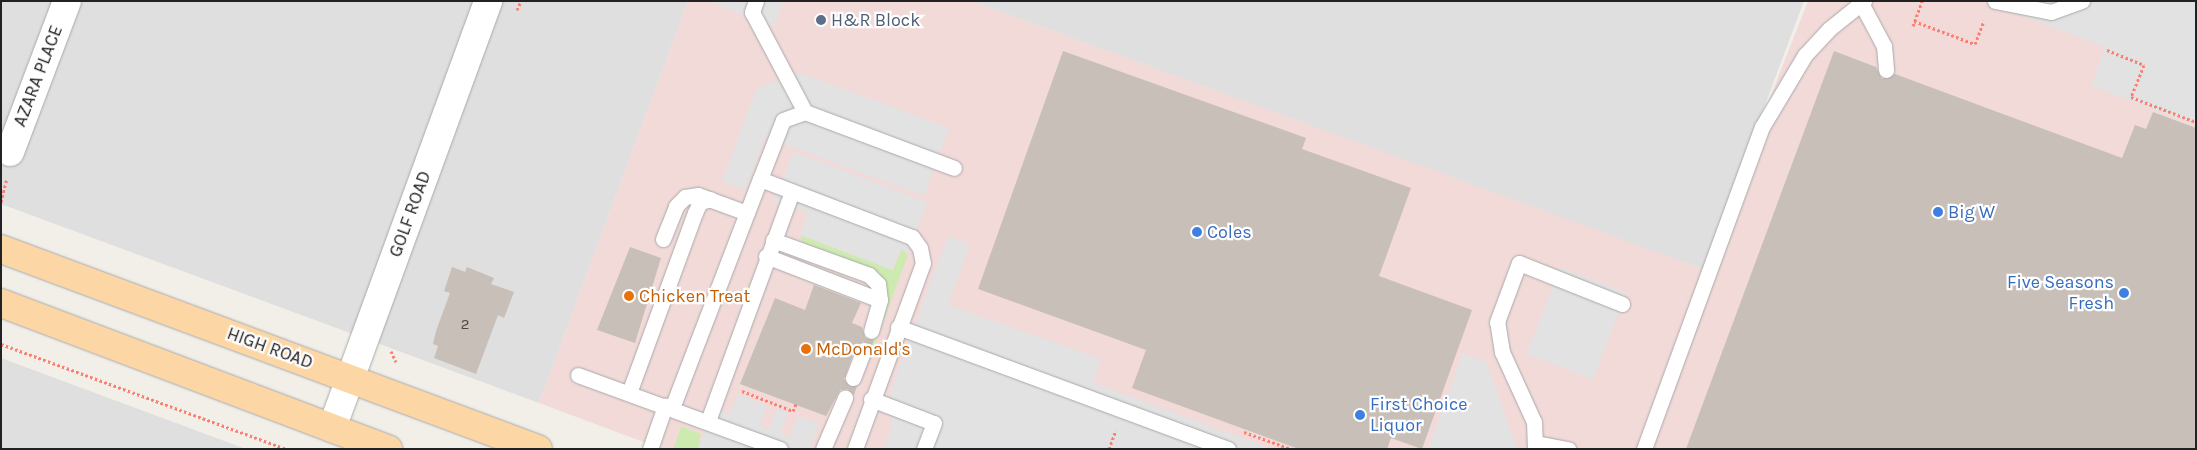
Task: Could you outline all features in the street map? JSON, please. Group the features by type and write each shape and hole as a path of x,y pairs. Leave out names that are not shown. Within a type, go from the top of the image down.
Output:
{"main road":[{"name":"HIGH ROAD","path":"1,249 351,377 538,449"},
{"path":"1,304 388,449"}],"street":[{"name":"AZARA PLACE","path":"10,152 66,1"},
{"name":"GOLF ROAD","path":"332,428 488,1"}],"lane":[{"path":"756,1 752,12 805,112"},
{"path":"1995,1 2051,12 2082,1"},
{"path":"1644,449 1762,127 1805,55 1863,2 1884,46 1886,70"},
{"path":"650,449 669,407 783,120 805,112 954,168"},
{"path":"760,179 912,237 920,248 922,263 871,399 856,449"},
{"path":"708,421 766,256 792,192"},
{"path":"663,239 676,206 685,197 698,195 747,213"},
{"path":"628,393 695,213 700,202 711,199"},
{"path":"773,240 869,275 878,284 880,300 871,331"},
{"path":"766,256 880,300"},
{"path":"1568,449 1535,446 1534,422 1502,352 1497,322 1519,263 1622,304"},
{"path":"898,327 1228,449"},
{"path":"853,378 864,350"},
{"path":"578,375 708,421 780,449"},
{"path":"871,399 934,423 924,449"},
{"path":"823,449 844,402 866,415"}],"path":[{"path":"1913,26 1922,1"},
{"path":"1914,21 1975,44 1985,19 1994,21"},
{"path":"2108,50 2144,65 2131,97 2196,122"},
{"path":"1,344 286,449"}],"shaded area":[{"path":"1,1 688,1 539,403 1,204"},
{"path":"688,1 972,1 1703,269 1808,1 2196,1 2196,449 662,449 539,403"},
{"path":"708,1 783,1 774,27"},
{"path":"972,1 1804,1 1703,270"},
{"path":"1984,1 2196,1 2196,125 2091,86 2105,47"},
{"path":"800,73 949,128 924,196 765,137 746,190 722,181 757,88"},
{"path":"794,152 927,202 908,255 901,248 893,270 800,235 808,212 774,202"},
{"path":"948,236 970,244 948,305 1101,359 1094,383 1272,449 884,449 892,426 891,390"},
{"path":"1560,267 1626,292 1593,379 1527,354"},
{"path":"1463,353 1486,361 1517,449 1428,449"},
{"path":"1,358 246,449 1,449"},
{"path":"738,394 767,405 760,425 769,430 777,409 788,413 780,433 790,437 798,416 819,424 811,445 815,449 698,449 714,408 730,414"}],"green space":[{"path":"800,235 893,270 902,248 908,255 868,363 863,362 886,301 881,275 866,266 802,242"},
{"path":"681,426 701,434 698,449 673,449"}],"building":[{"name":"Coles","path":"1063,51 1306,138 1302,149 1411,188 1379,276 1472,310 1422,449 1391,438 1387,449 1299,449 1132,388 1146,350 978,289"},
{"path":"1834,51 1876,67 1882,79 1895,74 2122,158 2135,125 2146,129 2153,112 2196,128 2196,449 1686,449"},
{"name":"Chicken Treat","path":"630,247 661,258 635,343 597,330"},
{"path":"452,267 465,272 467,267 494,278 491,284 514,292 504,318 498,315 476,374 434,358 438,346 433,344 450,293 444,291"},
{"name":"McDonald's","path":"814,285 861,303 852,323 862,327 865,338 874,340 872,345 863,341 856,346 844,379 849,386 857,386 854,395 848,389 840,390 826,416 740,384 775,298 805,310"}],"place":[{"name":"H&R Block","path":"821,20"},
{"name":"Big W","path":"1938,212"},
{"name":"Coles","path":"1197,232"},
{"name":"Five Seasons Fresh","path":"2124,293"},
{"name":"Chicken Treat","path":"629,296"},
{"name":"McDonald's","path":"806,349"},
{"name":"First Choice Liquor","path":"1360,415"}]}
